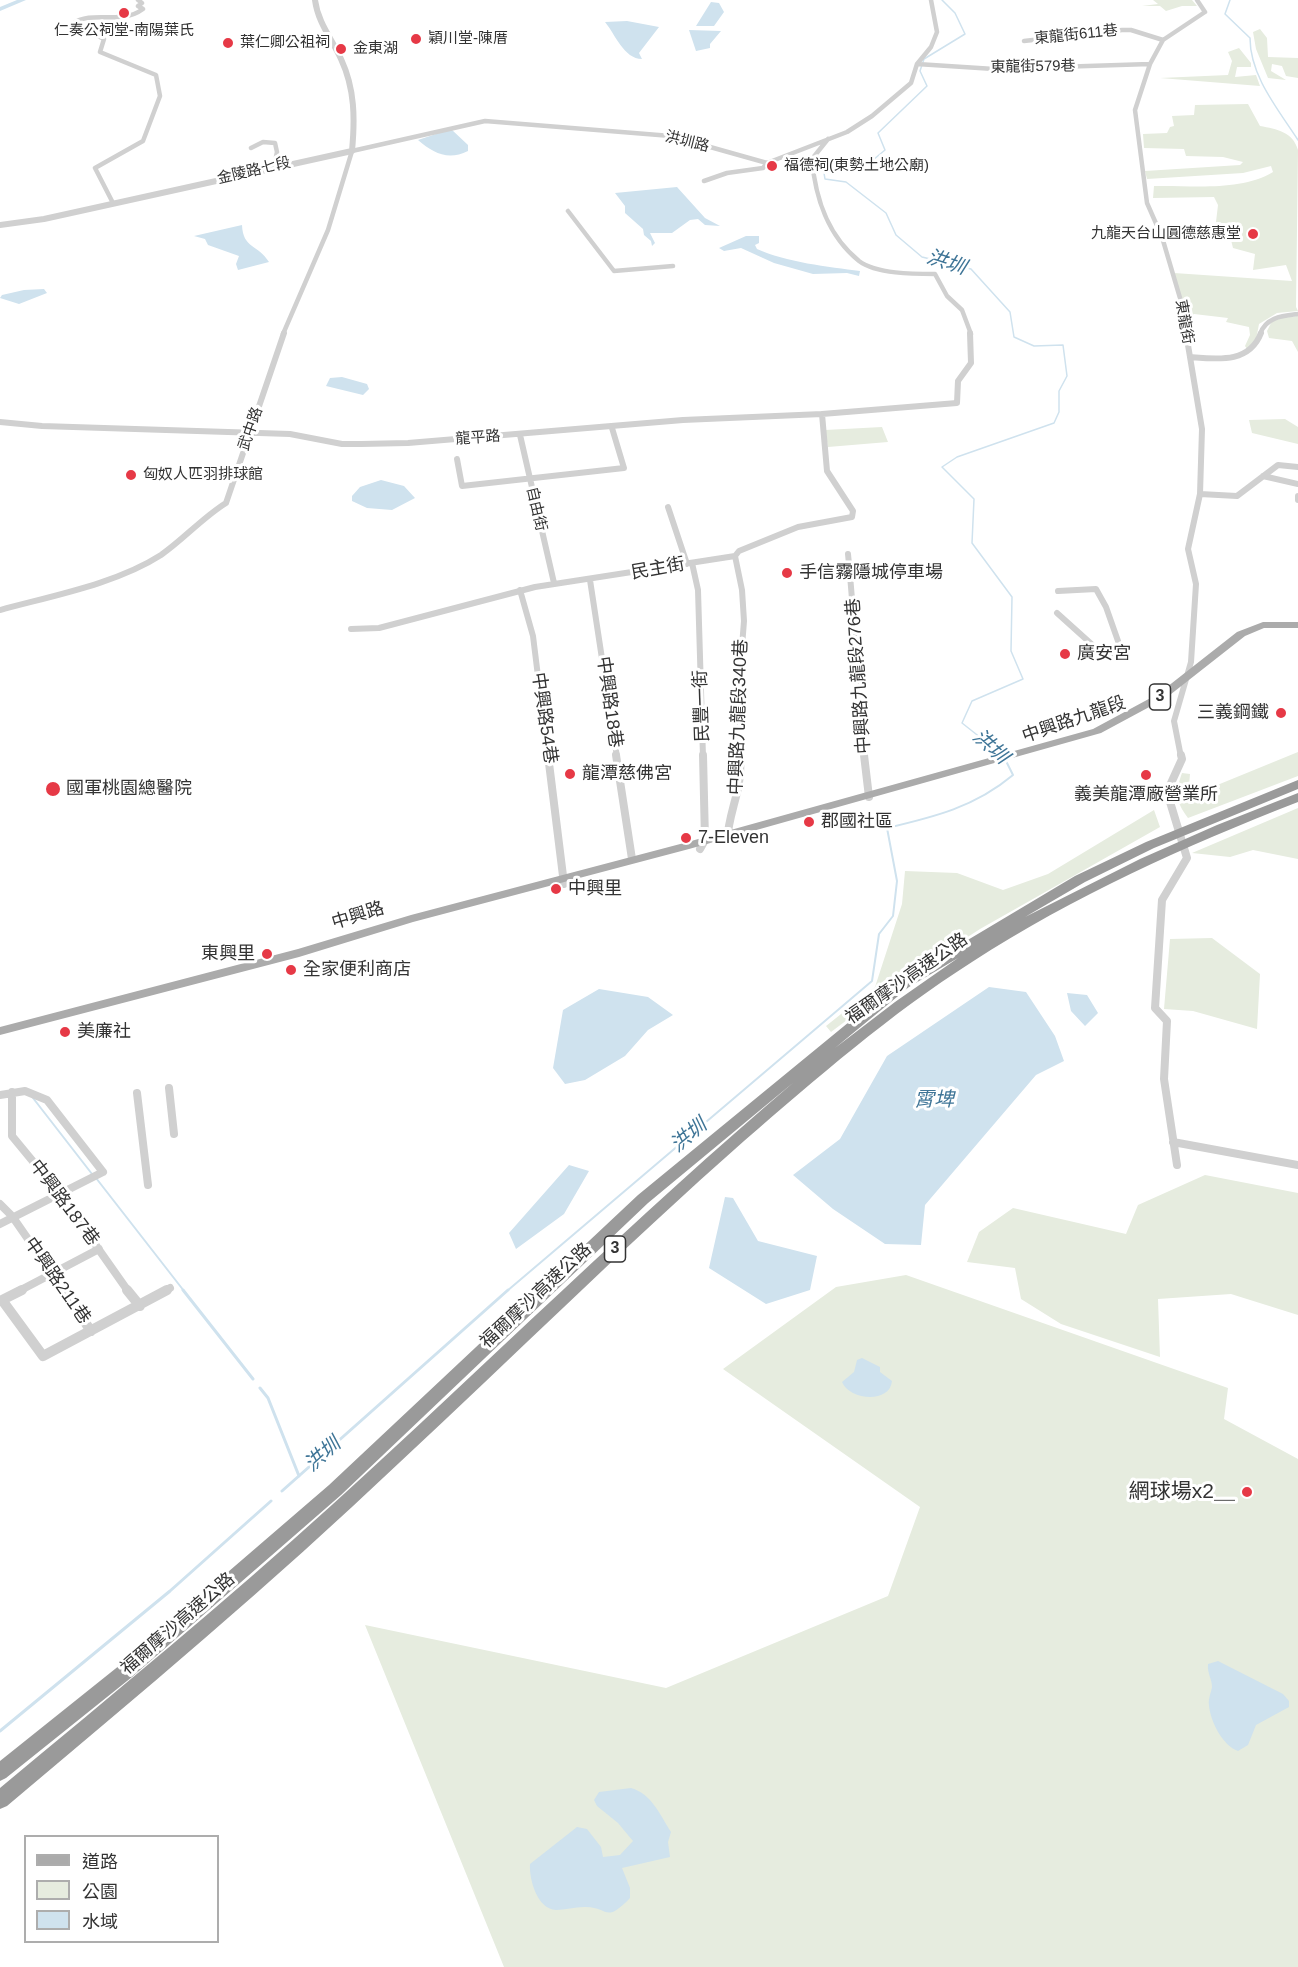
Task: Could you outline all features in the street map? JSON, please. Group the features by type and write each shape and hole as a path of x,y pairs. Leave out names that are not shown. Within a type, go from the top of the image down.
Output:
{"highway":[{"name":"福爾摩沙高速公路","path":"0,1772 126,1671 334,1490 643,1199 904,984 1080,879 1150,845 1298,784"},
{"name":"福爾摩沙高速公路","path":"0,1800 143,1681 340,1509 659,1207 837,1052 917,993 997,940 1106,882 1298,797"}],"main road":[{"name":"中興路九龍段","path":"869,795 1011,756 1061,746 1133,719 1158,705 1187,678 1257,631 1298,626"},
{"name":"3","path":"727,837 869,795"},
{"name":"中興路","path":"0,1031 727,837"},
{"name":"中興路","path":"0,1036 299,958 632,859 703,845"}],"street":[{"path":"113,203 95,168 143,141 160,96 156,75 100,51 104,39 72,24 76,20 103,16 129,18 143,9 138,6 142,3 138,0"},
{"path":"315,0 325,33 342,60 355,95 352,151"},
{"path":"704,181 728,173 763,168 767,164 828,139 872,116 911,83 917,64 931,47 937,32 931,0"},
{"name":"東龍街","path":"1173,1142 1164,1079 1167,1021 1155,1008 1162,900 1187,858 1167,792 1182,759 1174,721 1187,678 1196,584 1188,549 1200,494 1202,429 1177,285 1162,237 1147,203 1140,164 1135,110 1150,64 1163,40 1205,12 1197,0"},
{"name":"東龍街611巷","path":"1024,41 1122,30 1131,30 1163,40"},
{"name":"東龍街579巷","path":"917,64 994,69 1150,64"},
{"name":"洪圳路","path":"352,151 364,150 459,124 485,121 671,136 767,164"},
{"name":"龍平路","path":"0,422 290,434 352,444 408,443 612,428 683,420 822,414 957,403 958,381 971,363 973,346 962,310 947,296 935,274 901,274 867,267 831,230 814,183 812,159 828,139"},
{"path":"251,148 263,142 275,143 277,152 274,166"},
{"name":"金陵路七段","path":"0,225 44,219 274,166 352,151"},
{"name":"武中路","path":"0,610 118,576 162,554 208,514 226,503 288,321 328,230 352,151"},
{"path":"568,211 614,271 673,266"},
{"path":"1190,357 1242,356 1257,343 1263,323 1270,318 1298,314"},
{"name":"民主街","path":"351,629 379,628 554,583 590,580 735,556 739,551 798,527 852,517 853,511 827,471 822,414"},
{"path":"457,459 462,486 624,468 612,428"},
{"name":"自由街","path":"520,435 554,583"},
{"path":"1200,494 1237,496 1282,463 1298,467"},
{"path":"1263,476 1298,484"},
{"name":"民豐一街","path":"668,507 698,591 703,845"},
{"name":"中興路九龍段276巷","path":"848,554 856,631 856,678 869,795"},
{"name":"中興路九龍段340巷","path":"727,837 739,793 741,765 737,710 744,621 742,590 735,556"},
{"name":"中興路18巷","path":"590,580 632,859"},
{"path":"1057,613 1107,658 1124,657 1106,607 1096,589 1058,591"},
{"name":"中興路54巷","path":"520,590 533,636 563,881"},
{"path":"169,1088 174,1134"},
{"path":"0,1095 12,1092 35,1092 47,1100 97,1175 0,1224"},
{"name":"中興路187巷","path":"12,1092 12,1136 59,1193 112,1271 140,1305"},
{"path":"137,1093 148,1185"},
{"path":"1177,1165 1173,1142 1298,1165"},
{"name":"中興路211巷","path":"0,1204 12,1216 91,1331"},
{"path":"99,1249 2,1300 43,1356 170,1288"}],"green space":[{"path":"1153,0 1192,0 1197,6 1182,6 1166,11 1160,6 1142,6 1158,4"},
{"path":"1260,29 1267,38 1268,57 1298,58 1298,78 1286,76 1282,66 1272,64 1271,71 1286,80 1268,78 1256,49 1253,32"},
{"path":"1239,48 1251,63 1251,67 1237,67 1235,77 1256,75 1260,86 1160,78 1228,75 1232,61 1228,52"},
{"path":"1248,104 1260,126 1288,135 1298,150 1296,307 1298,311 1277,313 1259,324 1256,340 1247,349 1245,346 1250,335 1249,327 1226,322 1228,318 1194,314 1188,324 1174,273 1292,281 1286,265 1253,270 1255,254 1233,248 1229,232 1216,222 1218,205 1214,197 1153,198 1154,186 1231,185 1260,178 1273,172 1271,166 1243,173 1147,179 1145,171 1240,165 1243,162 1223,157 1186,156 1184,149 1144,148 1143,134 1167,133 1170,127 1174,126 1172,116 1194,115 1195,105"},
{"path":"1298,316 1298,352 1292,341 1269,338 1267,331 1273,319"},
{"path":"1285,419 1298,427 1298,444 1252,433 1249,420"},
{"path":"882,427 888,442 828,447 825,430"},
{"path":"1298,752 1298,776 1188,818 1181,806 1177,791 1182,773 1190,774 1188,797"},
{"path":"1298,808 1298,859 1253,850 1230,857 1192,853"},
{"path":"1154,810 1160,827 980,929 895,984 831,1032 826,1026 875,987 902,904 905,871 957,873 1003,890 1048,874"},
{"path":"1212,938 1260,974 1257,1029 1193,1011 1164,1009 1170,939"},
{"path":"1205,1175 1298,1193 1298,1315 1231,1294 1158,1299 1160,1357 1061,1324 1021,1299 1015,1268 967,1262 979,1232 1013,1208 1126,1234 1138,1205"},
{"path":"906,1275 1228,1388 1224,1419 1298,1459 1298,1967 504,1967 365,1625 666,1688 888,1596 920,1507 723,1369 836,1287"}],"water":[{"path":"711,2 719,3 724,12 714,26 696,26"},
{"path":"627,21 659,27 639,53 642,59 630,55 620,45 605,22"},
{"path":"689,30 721,31 710,44 710,48 696,51"},
{"path":"451,129 468,145 468,151 454,155 441,154 429,149 418,140"},
{"path":"677,187 705,218 720,226 705,225 698,219 690,220 672,233 650,233 655,243 652,246 651,241 644,235 643,229 625,213 625,206 615,193"},
{"path":"242,225 248,243 269,262 238,270 236,264 239,256 208,245 205,239 194,236"},
{"path":"746,236 759,236 759,243 755,245 757,249 768,254 860,271 859,276 847,273 813,274 774,263 741,248 724,251 719,248"},
{"path":"44,289 47,293 19,304 0,298 2,295 24,290"},
{"path":"342,377 367,384 369,389 363,395 326,386 330,378"},
{"path":"381,480 404,486 415,498 392,510 367,508 352,501 352,496 360,487"},
{"name":"霄埤","path":"989,987 1026,992 1055,1036 1064,1061 1036,1075 925,1205 921,1245 885,1244 833,1209 793,1175 840,1139 887,1056"},
{"path":"599,989 648,997 673,1015 648,1030 625,1056 585,1080 565,1084 553,1068 563,1010"},
{"path":"1067,993 1087,995 1098,1013 1085,1026 1071,1011"},
{"path":"569,1165 589,1171 564,1214 516,1249 509,1233"},
{"path":"725,1197 733,1198 758,1241 817,1256 810,1290 766,1304 709,1268"},
{"path":"862,1358 880,1367 880,1372 892,1381 890,1388 884,1393 869,1397 860,1396 852,1393 842,1382 854,1372 857,1360"},
{"path":"1218,1661 1283,1694 1289,1701 1289,1707 1256,1725 1248,1745 1238,1751 1222,1738 1210,1711 1209,1700 1212,1687 1208,1664"},
{"path":"631,1788 650,1800 671,1832 668,1842 670,1857 622,1868 630,1888 630,1898 615,1911 607,1912 592,1907 556,1910 549,1908 539,1899 533,1885 530,1864 577,1827 587,1829 601,1847 603,1857 620,1855 633,1841 618,1823 597,1806 594,1800 599,1792"}],"waterway":[{"path":"0,9 23,0"},
{"name":"洪圳","path":"942,0 955,13 965,34 924,59 920,71 927,86 878,133 885,150 873,160 824,173 825,179 846,182 886,213 896,235 922,257 971,269 1010,312 1014,337 1034,346 1063,345 1067,376 1059,391 1059,412 1054,423 957,457 942,467 974,499 972,543 1012,597 1011,651 1023,679 972,701 962,723 1003,756"},
{"path":"1230,0 1225,14 1250,38 1255,66 1266,92 1298,140"},
{"name":"洪圳","path":"507,1291 872,981 879,934 893,916 897,881 887,828 953,809 999,786 1013,775 1003,756"},
{"path":"33,1098 92,1174"},
{"path":"96,1178 184,1291"},
{"path":"183,1290 253,1379"},
{"name":"洪圳","path":"299,1476 508,1290"},
{"path":"260,1388 268,1398 299,1476"},
{"name":"洪圳","path":"282,1491 299,1476"},
{"name":"洪圳","path":"0,1731 170,1591 271,1501"}],"place":[{"name":"仁奏公祠堂-南陽葉氏","path":"124,13"},
{"name":"穎川堂-陳厝","path":"416,39"},
{"name":"葉仁卿公祖祠","path":"228,43"},
{"name":"金東湖","path":"341,49"},
{"name":"福德祠(東勢土地公廟)","path":"772,166"},
{"name":"九龍天台山圓德慈惠堂","path":"1253,234"},
{"name":"匈奴人匹羽排球館","path":"131,475"},
{"name":"手信霧隱城停車場","path":"787,573"},
{"name":"廣安宮","path":"1065,654"},
{"name":"三義鋼鐵","path":"1281,713"},
{"name":"龍潭慈佛宮","path":"570,774"},
{"name":"義美龍潭廠營業所","path":"1146,775"},
{"name":"國軍桃園總醫院","path":"53,789"},
{"name":"郡國社區","path":"809,822"},
{"name":"7-Eleven","path":"686,838"},
{"name":"中興里","path":"556,889"},
{"name":"東興里","path":"267,954"},
{"name":"全家便利商店","path":"291,970"},
{"name":"美廉社","path":"65,1032"},
{"name":"網球場x2＿","path":"1247,1492"}]}
